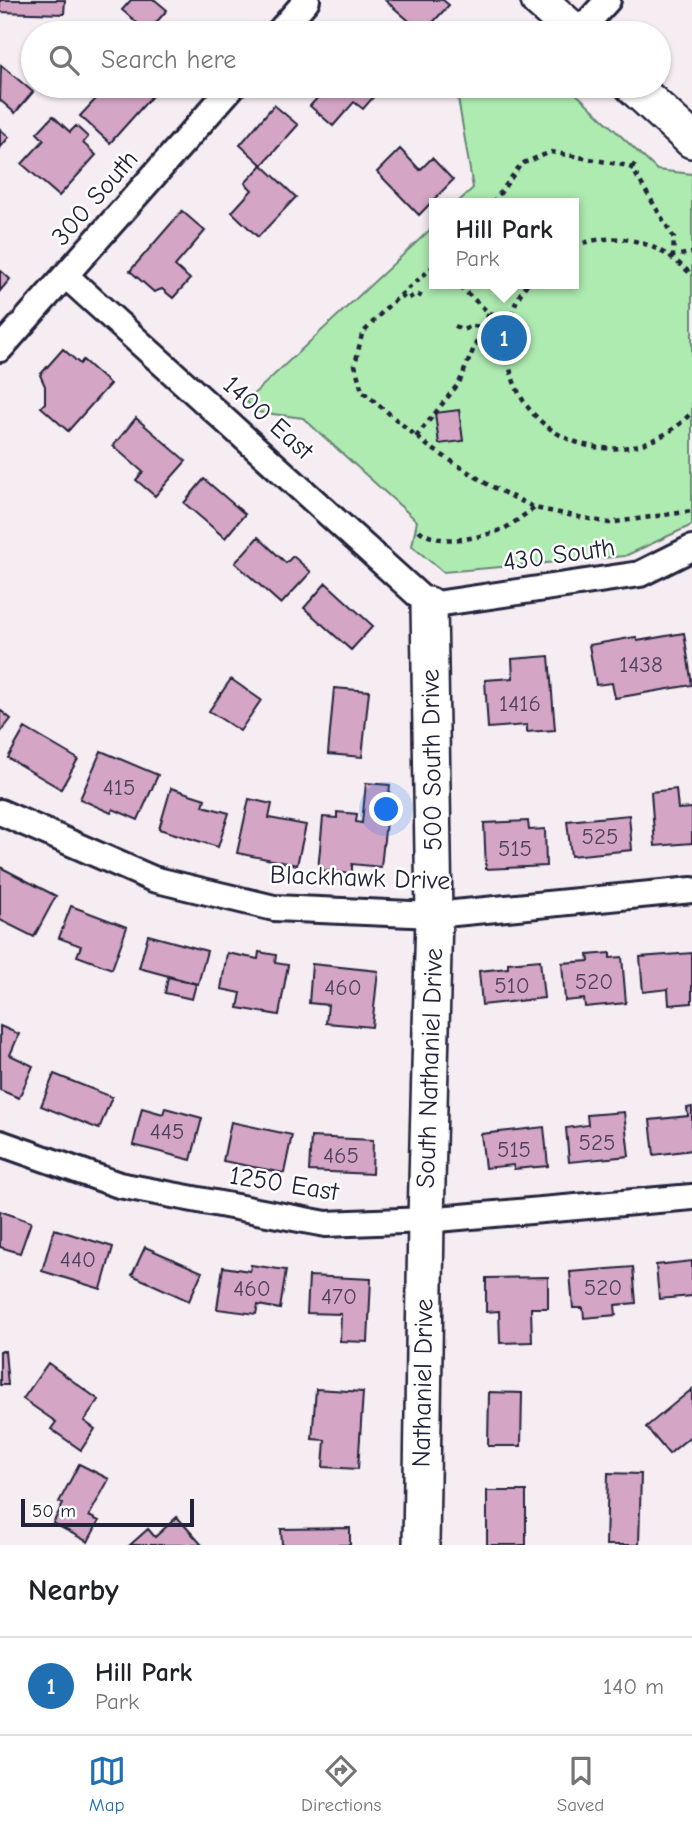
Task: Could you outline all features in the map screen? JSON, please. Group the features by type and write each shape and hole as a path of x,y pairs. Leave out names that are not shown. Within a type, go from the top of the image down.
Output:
{"street":[{"path":"289,21 307,0"},
{"path":"539,0 563,21"},
{"path":"588,21 608,0"},
{"name":"300 South","path":"0,349 222,98"},
{"path":"646,98 692,140"},
{"name":"1400 East","path":"66,276 429,604"},
{"name":"430 South","path":"429,604 640,574 692,548"},
{"name":"500 South Drive","path":"429,604 434,915"},
{"name":"Blackhawk Drive","path":"0,812 153,879 274,908 434,915 692,890"},
{"name":"South Nathaniel Drive","path":"426,1220 434,915"},
{"name":"1250 East","path":"0,1143 119,1185 326,1224 426,1220 692,1197"},
{"name":"Nathaniel Drive","path":"421,1545 426,1220"}],"path":[{"path":"497,198 521,164 551,152 632,168 674,238 673,256"},
{"path":"632,168 637,161"},
{"path":"579,244 589,240 618,238 647,243 673,256 692,275"},
{"path":"673,256 692,253"},
{"path":"429,271 362,334 355,365 362,391 416,437 487,484 535,508 609,523 692,511"},
{"path":"463,289 489,313 510,318"},
{"path":"523,289 510,318 507,351 514,383 530,411 555,433 585,447 618,450 650,443 678,427 692,412"},
{"path":"401,295 406,300 416,294 425,298"},
{"path":"416,437 459,383 489,313"},
{"path":"455,326 463,330 472,326 482,327"},
{"path":"419,530 426,537 446,540 475,536 503,528 535,508"}],"green space":[{"path":"458,98 581,98 657,170 692,174 692,525 625,556 443,572 412,546 417,521 303,418 258,412 246,401 429,231 429,289 579,289 579,198 462,198 473,188"}],"building":[{"path":"0,0 65,0 64,14 0,12"},
{"path":"131,0 155,0 167,10 158,21 135,21 122,10"},
{"path":"385,0 443,0 449,5 434,21 409,21"},
{"path":"1,65 21,82 21,98 28,98 15,113 0,100"},
{"path":"97,98 150,98 110,143 80,116"},
{"path":"317,98 372,98 363,109 354,102 333,126 310,106"},
{"path":"274,105 298,125 262,165 240,145"},
{"path":"53,116 70,132 76,126 88,137 83,143 96,155 59,196 22,164 44,140 37,133"},
{"path":"0,129 9,137 0,148"},
{"path":"400,149 420,170 432,158 453,180 436,198 429,198 429,205 419,215 377,172"},
{"path":"262,165 296,197 258,237 232,212 252,190 245,183"},
{"path":"182,211 205,231 175,266 190,279 173,298 162,289 154,292 130,271"},
{"path":"0,270 10,279 0,291"},
{"path":"63,349 80,364 83,360 110,384 68,431 41,407 45,403 45,386 40,375"},
{"path":"459,410 463,441 439,444 435,413"},
{"path":"136,418 186,461 155,496 136,480 143,472 113,446"},
{"path":"204,479 245,514 225,538 184,503"},
{"path":"258,537 286,563 293,556 311,572 281,604 235,563"},
{"path":"326,583 373,626 351,650 304,608"},
{"path":"684,633 692,685 615,698 612,683 596,685 589,645"},
{"path":"549,656 555,730 527,732 527,725 488,728 485,680 513,678 512,659"},
{"path":"231,679 261,700 240,731 209,711"},
{"path":"334,688 369,691 362,757 328,754"},
{"path":"0,710 11,719 0,733"},
{"path":"25,728 78,759 61,789 8,758"},
{"path":"101,751 158,775 138,820 113,809 111,813 80,799"},
{"path":"366,783 390,785 381,867 352,864 352,874 318,870 323,817 337,818 337,812 357,814 356,822 362,823"},
{"path":"171,788 205,799 203,806 229,813 218,847 159,829"},
{"path":"676,789 678,809 692,808 692,843 655,846 651,792"},
{"path":"249,799 272,804 269,818 306,825 297,865 237,853"},
{"path":"629,815 632,850 571,856 567,821"},
{"path":"528,821 529,830 545,829 546,866 486,869 484,823"},
{"path":"0,867 56,896 34,937 0,920"},
{"path":"71,906 127,927 112,969 77,956 81,946 59,938"},
{"path":"148,935 207,951 198,984 139,968"},
{"path":"259,952 276,955 275,963 288,965 279,1015 238,1008 241,993 221,989 227,953 258,959"},
{"path":"610,953 610,958 622,957 626,1003 585,1007 584,999 565,1001 562,963 589,961 588,955"},
{"path":"692,953 692,1003 669,1005 668,989 643,992 640,957"},
{"path":"540,960 544,998 482,1005 479,971 508,968 508,963"},
{"path":"312,964 378,971 372,1027 326,1023 328,1005 309,1003"},
{"path":"168,977 196,984 192,999 165,993"},
{"path":"0,1026 19,1034 10,1055 33,1066 19,1098 0,1090"},
{"path":"54,1074 112,1097 99,1129 41,1106"},
{"path":"692,1107 692,1150 654,1155 650,1120 688,1116 687,1108"},
{"path":"142,1108 163,1114 165,1108 202,1118 191,1160 133,1145"},
{"path":"624,1112 629,1156 569,1162 566,1128 588,1125 587,1115"},
{"path":"231,1122 292,1135 284,1173 223,1161"},
{"path":"544,1127 548,1166 514,1169 513,1165 485,1168 481,1134"},
{"path":"311,1137 373,1140 372,1174 309,1171"},
{"path":"0,1211 31,1222 20,1253 0,1247"},
{"path":"54,1229 113,1247 101,1289 42,1271"},
{"path":"145,1247 202,1272 189,1301 132,1275"},
{"path":"692,1261 692,1296 659,1299 656,1265"},
{"path":"251,1265 286,1270 280,1309 258,1305 256,1314 217,1309 223,1267 250,1271"},
{"path":"633,1267 636,1303 615,1305 616,1315 584,1318 583,1308 573,1308 570,1272"},
{"path":"309,1276 371,1279 368,1342 340,1341 341,1314 307,1313"},
{"path":"548,1277 548,1308 531,1308 532,1342 500,1343 499,1311 486,1312 486,1278"},
{"path":"0,1351 5,1351 8,1385 0,1385"},
{"path":"48,1363 99,1400 84,1421 95,1429 81,1450 51,1429 56,1422 23,1399"},
{"path":"316,1389 363,1392 358,1469 323,1467 325,1440 312,1439"},
{"path":"692,1389 692,1435 669,1454 646,1427"},
{"path":"489,1392 522,1393 521,1446 488,1446"},
{"path":"79,1464 109,1479 89,1516 99,1521 88,1542 53,1523 63,1504 59,1502"},
{"path":"608,1473 641,1474 639,1545 606,1545"},
{"path":"487,1491 526,1491 526,1545 487,1545"},
{"path":"177,1517 202,1545 130,1545 148,1529 155,1537"},
{"path":"350,1528 350,1545 282,1545 281,1529"}],"place":[{"name":"Hill Park","path":"504,338"}]}
